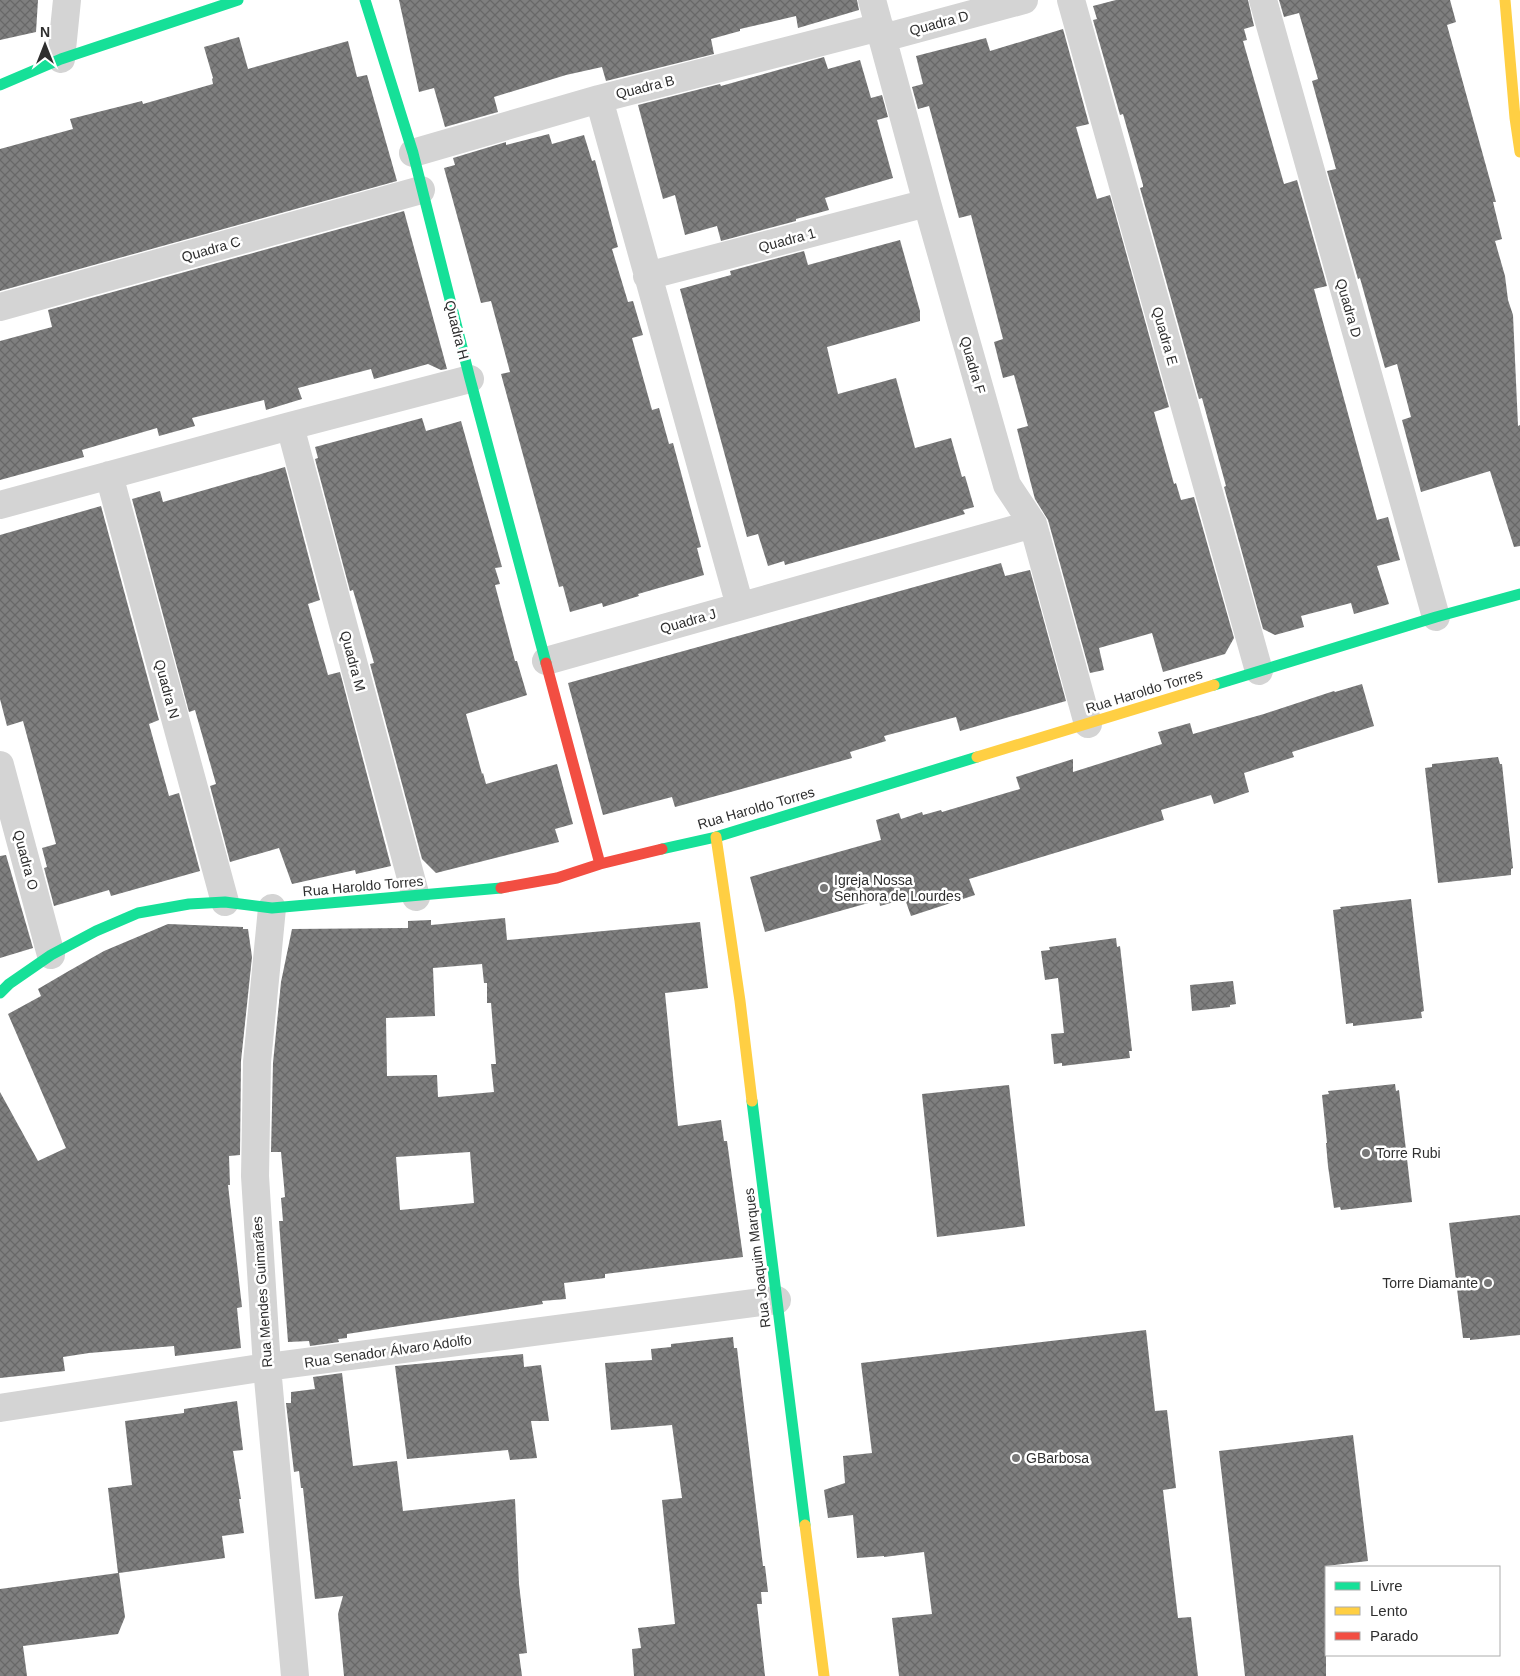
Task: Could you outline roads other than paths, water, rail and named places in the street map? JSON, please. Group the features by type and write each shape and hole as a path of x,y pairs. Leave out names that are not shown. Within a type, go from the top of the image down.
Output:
{"street":[{"path":"61,59 67,0"},
{"path":"0,85 61,59 238,0"},
{"name":"Quadra H","path":"365,0 413,153 470,379 546,661"},
{"name":"Quadra F","path":"872,0 926,203 1007,485 1033,524 1088,724"},
{"name":"Quadra D","path":"881,33 1024,0"},
{"name":"Quadra E","path":"1071,0 1259,672"},
{"name":"Quadra D","path":"1262,0 1436,617"},
{"path":"1505,0 1515,118 1520,152"},
{"name":"Quadra B","path":"413,153 599,99 881,33"},
{"path":"599,99 740,606"},
{"name":"Quadra C","path":"0,307 421,190"},
{"name":"Quadra 1","path":"647,276 926,203"},
{"path":"0,505 470,379"},
{"name":"Quadra M","path":"290,426 416,897"},
{"name":"Quadra N","path":"109,475 225,902"},
{"name":"Quadra J","path":"546,661 1033,524"},
{"name":"Rua Haroldo Torres","path":"0,993 9,984 52,955 96,931 138,914 190,904 225,902 272,908 416,897 493,889 557,878 600,864 716,837 1436,617 1520,594"},
{"path":"546,661 600,864"},
{"name":"Quadra O","path":"0,765 52,955"},
{"name":"Rua Joaquim Marques","path":"716,837 740,1001 824,1676"},
{"name":"Rua Mendes Guimarães","path":"272,908 257,1062 255,1176 267,1367 295,1676"},
{"name":"Rua Senador Álvaro Adolfo","path":"0,1408 267,1367 777,1300"}],"place":[{"name":"Igreja Nossa Senhora de Lourdes","path":"824,888"},
{"name":"Torre Rubi","path":"1366,1153"},
{"name":"Torre Diamante","path":"1488,1283"},
{"name":"GBarbosa","path":"1016,1458"}]}
